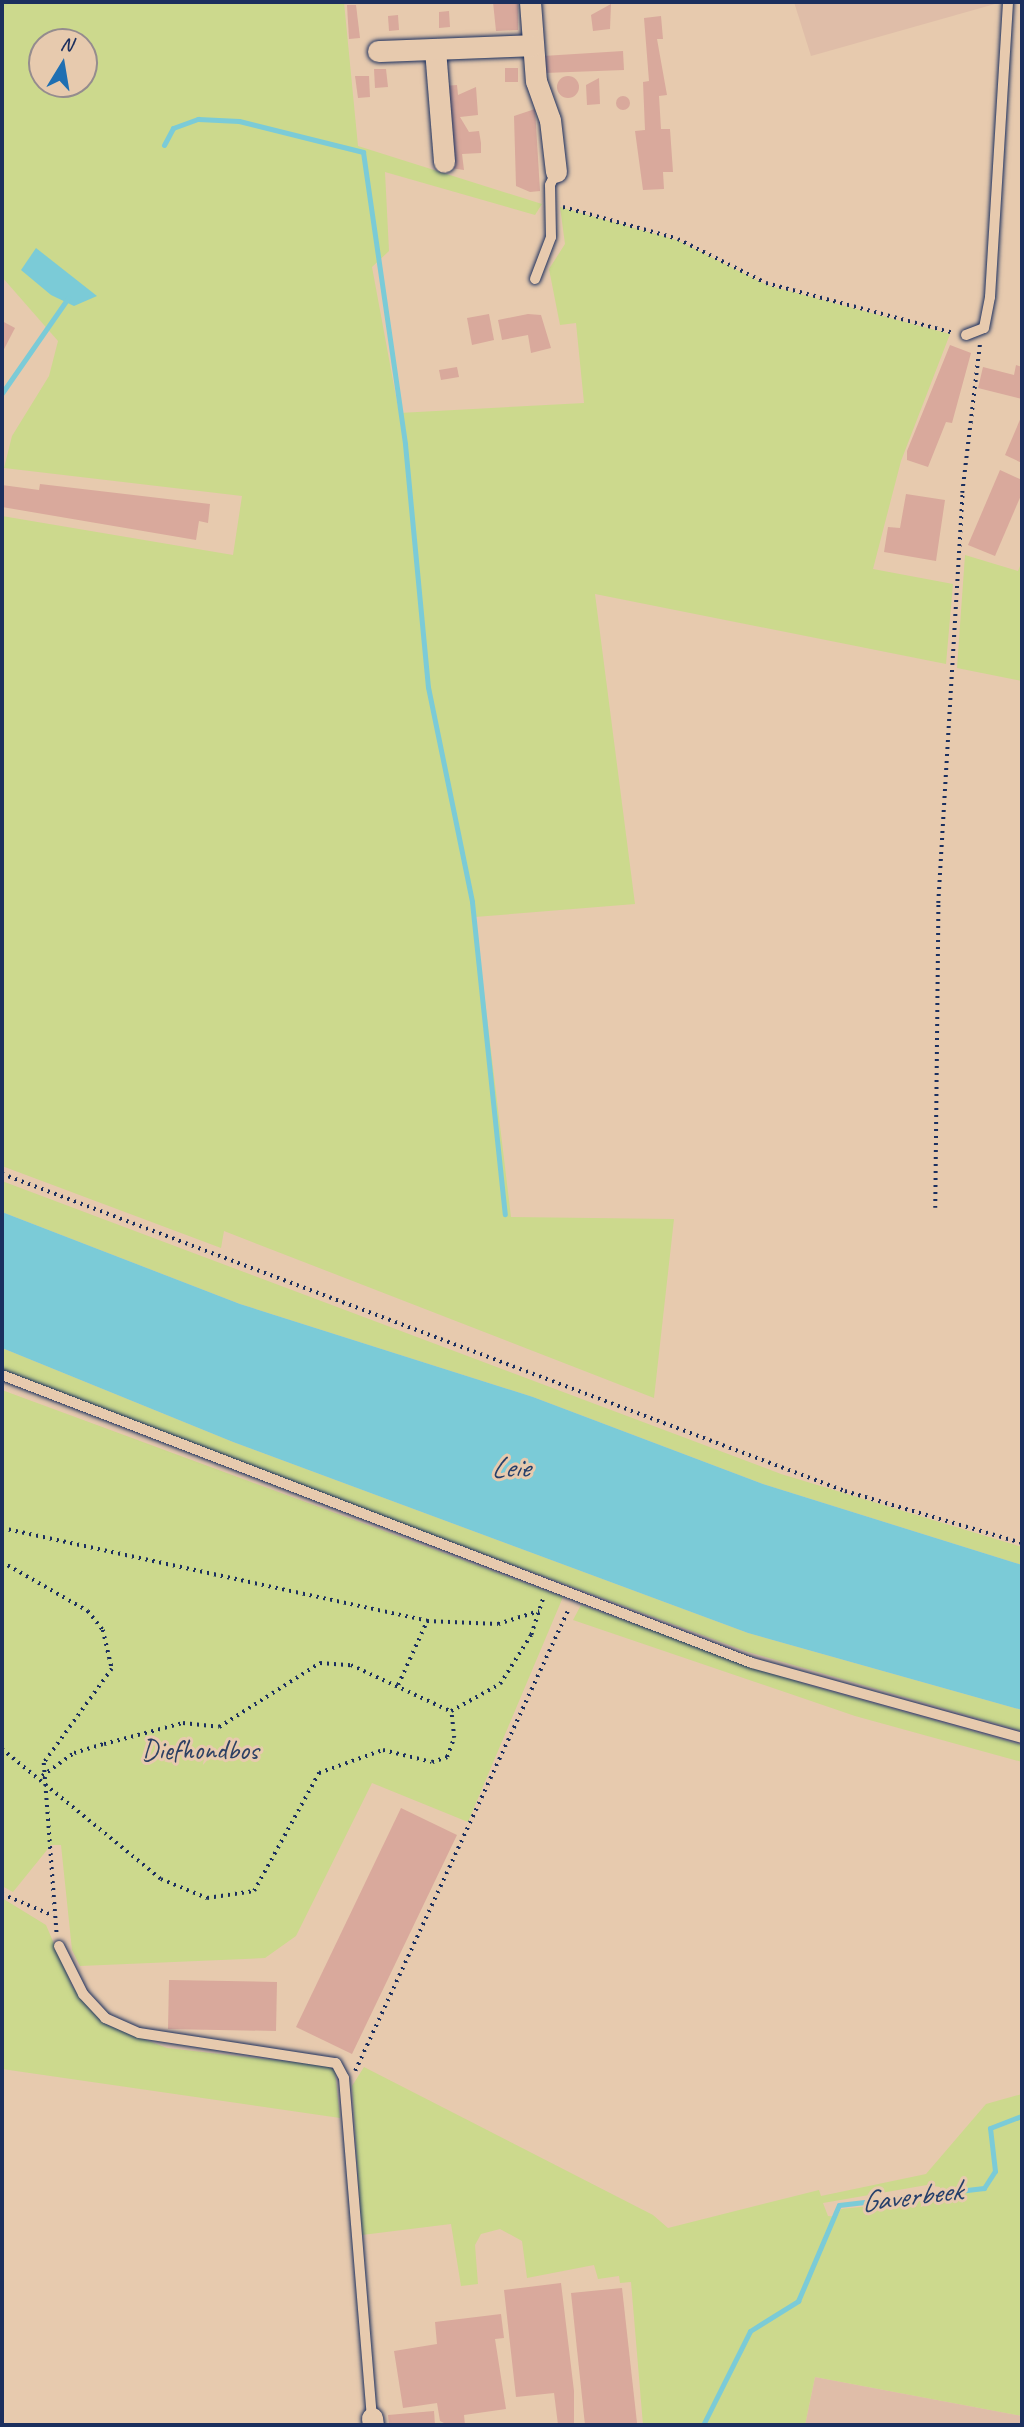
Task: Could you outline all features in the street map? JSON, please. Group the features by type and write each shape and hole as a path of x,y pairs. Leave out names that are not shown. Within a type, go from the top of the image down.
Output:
{"street":[{"path":"530,2 532,45 556,172"},
{"path":"378,51 532,45"},
{"path":"435,49 444,162"}],"lane":[{"path":"967,335 985,328 1001,159 1007,2"},
{"path":"535,279 551,237 550,203 556,172"},
{"path":"2,1375 751,1662 1022,1738"},
{"path":"59,1946 83,1994 105,2018 179,2044 336,2063 344,2078 373,2422"}],"path":[{"path":"550,203 678,239 766,282 824,301 967,335"},
{"path":"935,1208 938,903 952,649 975,362 985,328"},
{"path":"2,1174 845,1491 1022,1543"},
{"path":"2,1528 427,1621 498,1624 539,1611 500,1684 451,1711"},
{"path":"2,1562 88,1611 103,1630 112,1669 44,1763 42,1776 59,1946"},
{"path":"344,2078 355,2071 396,1988 575,1595"},
{"path":"398,1685 427,1621"},
{"path":"42,1776 74,1753 104,1744 183,1723 219,1727 320,1663 351,1665 451,1711"},
{"path":"2,1749 42,1776 161,1879 207,1898 254,1891 319,1773 383,1750 432,1762 447,1757 454,1738 451,1711"},
{"path":"2,1894 54,1916"}],"shaded area":[{"path":"794,2 1002,2 811,56"},
{"path":"815,2377 1022,2416 1022,2425 805,2425"}],"green space":[{"path":"2,2 344,2 358,146 542,204 535,215 385,172 389,251 372,267 399,413 584,403 576,323 560,325 549,269 565,244 560,207 677,240 767,285 950,334 901,461 873,569 953,584 946,664 595,594 635,904 475,917 511,1217 674,1219 654,1398 224,1231 221,1248 2,1166 2,516 233,555 242,496 4,468 12,436 49,376 58,341 2,277"},
{"path":"965,555 1018,571 1022,561 1022,681 957,668"},
{"path":"2,1181 781,1474 1022,1547 1022,1565 763,1484 533,1397 240,1304 2,1212"},
{"path":"2,1348 233,1442 748,1633 1022,1710 1022,1731 748,1652 274,1476 2,1371"},
{"name":"Diefhondbos","path":"2,1390 563,1597 468,1822 372,1783 296,1936 265,1958 80,1966 72,1950 61,1845 51,1845 13,1892 2,1886"},
{"path":"581,1605 808,1685 1022,1745 1022,1762 855,1716 573,1620"},
{"path":"2,1898 46,1925 72,1986 105,2024 167,2048 328,2066 335,2070 340,2118 2,2069"},
{"path":"364,2067 653,2215 668,2228 819,2190 821,2196 926,2174 986,2104 1022,2094 1022,2416 815,2377 805,2425 643,2425 631,2282 620,2283 619,2276 598,2279 594,2265 527,2278 522,2241 500,2229 481,2234 475,2245 478,2284 461,2286 451,2224 362,2235 352,2086","holes":["927,2185 940,2187 940,2199 841,2209 837,2217 828,2216 823,2203"]}],"water":[{"path":"36,248 97,296 74,306 51,295 21,270"},
{"name":"Leie","path":"2,1212 240,1304 533,1397 763,1484 1022,1565 1022,1710 748,1633 233,1442 2,1348"}],"building":[{"path":"493,2 518,2 518,30 496,31"},
{"path":"611,4 610,29 593,31 591,15"},
{"path":"347,5 356,5 360,38 349,39"},
{"path":"449,11 450,27 439,28 439,12"},
{"path":"398,15 399,30 389,31 388,16"},
{"path":"661,16 663,39 657,39 667,95 659,96 661,129 670,129 673,172 663,172 664,189 643,190 635,131 645,130 643,82 649,81 644,18"},
{"path":"623,51 624,70 544,73 543,56"},
{"path":"505,68 518,68 518,82 505,82"},
{"path":"374,69 386,69 388,87 375,88"},
{"path":"355,76 369,76 370,97 358,98"},
{"path":"568,76 576,79 579,87 576,95 568,98 560,95 557,87 560,79"},
{"path":"599,78 600,104 587,105 586,85"},
{"path":"457,85 458,95 476,87 478,115 460,117 469,132 479,131 481,143 481,153 462,154 464,170 450,168 444,86"},
{"path":"620,96 626,96 630,103 626,110 620,110 616,106 616,100"},
{"path":"535,109 540,191 530,192 516,186 514,116"},
{"path":"489,314 494,340 472,345 467,318"},
{"path":"528,314 541,315 551,348 531,353 528,335 502,340 498,320"},
{"path":"2,321 15,328 2,353"},
{"path":"950,345 971,353 952,423 946,422 928,467 907,460 907,451"},
{"path":"1016,365 1022,367 1022,399 978,388 983,367 1014,375"},
{"path":"457,367 459,377 441,380 439,370"},
{"path":"1022,415 1022,463 1005,455"},
{"path":"1000,470 1022,480 1022,493 995,556 968,545"},
{"path":"40,484 210,504 208,523 199,521 196,540 2,507 2,485 39,490"},
{"path":"906,494 945,500 936,561 884,552 888,527 900,528"},
{"path":"401,1808 457,1835 352,2054 296,2027"},
{"path":"169,1980 277,1982 276,2031 168,2029"},
{"path":"561,2283 574,2391 574,2425 558,2425 554,2393 516,2397 504,2290"},
{"path":"622,2288 637,2423 585,2425 571,2293"},
{"path":"501,2314 504,2338 495,2339 506,2409 464,2415 465,2425 448,2425 440,2421 437,2403 403,2408 394,2351 437,2344 435,2322"},
{"path":"434,2411 435,2425 389,2425 388,2415"}],"waterway":[{"path":"164,145 173,128 198,119 239,121 363,152 405,444 428,687 472,902 505,1214"},
{"path":"2,393 68,298"},
{"name":"Gaverbeek","path":"703,2425 750,2331 798,2301 839,2205 984,2188 995,2171 990,2128 1022,2116"}]}
